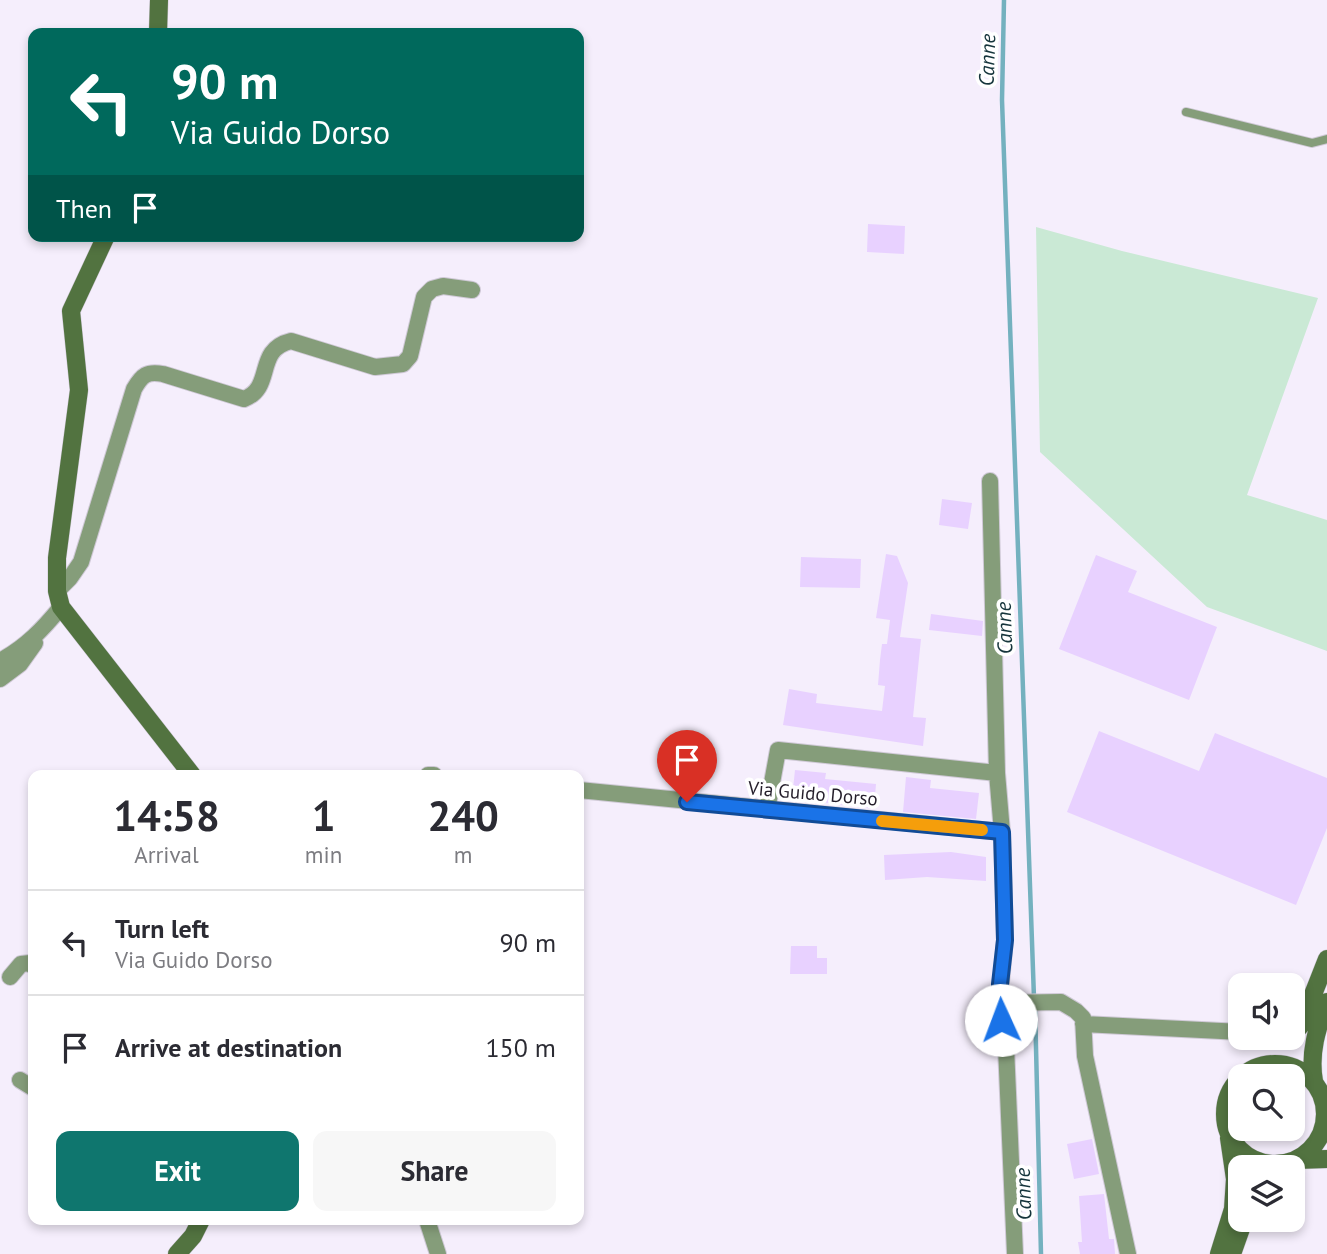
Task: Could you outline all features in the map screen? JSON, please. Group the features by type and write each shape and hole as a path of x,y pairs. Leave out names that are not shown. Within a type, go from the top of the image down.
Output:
{"street":[{"path":"159,0 159,28"},
{"path":"103,242 71,311 79,390 57,558 59,599 188,770"},
{"path":"0,679 20,664 31,651 70,578 82,562 134,389 141,377 150,372 163,373 244,399 253,396 260,385 271,352 279,344 291,341 375,367 403,364 410,356 424,297 432,289 443,286 472,290"},
{"path":"990,481 997,773 1002,832 1005,940 999,1003 1006,1047 1014,1254"},
{"path":"0,661 39,634"},
{"path":"767,810 778,750 997,773"},
{"name":"Via Guido Dorso","path":"584,791 1002,832"},
{"path":"1305,1015 1327,960"},
{"path":"10,977 21,964 28,963"},
{"path":"999,1003 1061,1002 1083,1018 1085,1056 1129,1254"},
{"path":"1304,1155 1319,1139 1324,1124 1325,1109 1312,1055 1316,1031 1327,1002"},
{"path":"1083,1024 1228,1031"},
{"path":"1272,1063 1282,1050"},
{"path":"1268,1064 1287,1065 1302,1071 1321,1092"},
{"path":"1228,1094 1224,1119 1228,1134"},
{"path":"1219,1254 1233,1209 1235,1179 1229,1141"},
{"path":"1233,1141 1248,1155"},
{"path":"1305,1161 1327,1159"},
{"path":"177,1254 193,1236 198,1225"},
{"path":"429,1225 438,1254"},
{"path":"1232,1254 1240,1232"}],"lane":[{"path":"1186,113 1312,143 1327,139"}],"green space":[{"path":"1036,227 1122,251 1318,298 1247,495 1327,520 1327,651 1207,607 1040,452"}],"building":[{"path":"868,224 905,226 904,254 867,252"},
{"path":"942,499 972,503 968,529 939,525"},
{"path":"886,554 897,556 908,583 900,637 921,639 913,717 926,718 923,746 783,725 789,689 817,694 816,703 882,711 885,686 878,685 880,660 882,644 887,644 890,620 876,618"},
{"path":"1096,555 1137,571 1128,592 1217,627 1189,700 1059,649"},
{"path":"801,557 861,559 860,588 800,587"},
{"path":"931,614 983,621 982,636 929,630"},
{"path":"1099,731 1199,771 1215,733 1327,778 1327,828 1296,905 1067,812"},
{"path":"795,770 826,773 825,779 876,784 874,809 792,798"},
{"path":"906,777 931,780 930,788 979,793 976,819 903,812"},
{"path":"951,852 986,857 986,881 927,877 885,880 884,855"},
{"path":"791,946 817,946 817,958 827,958 827,974 790,974"},
{"path":"1092,1139 1099,1174 1074,1179 1067,1144"},
{"path":"1104,1194 1109,1239 1114,1239 1115,1254 1080,1254 1078,1242 1082,1242 1079,1196"}],"waterway":[{"name":"Canne","path":"1004,0 1002,100 1034,998"},
{"name":"Canne","path":"1035,1006 1041,1254"}],"slow traffic":[{"path":"882,821 982,830"}],"route":[{"path":"687,802 1002,832 1005,940 999,1003 1001,1020"}]}
